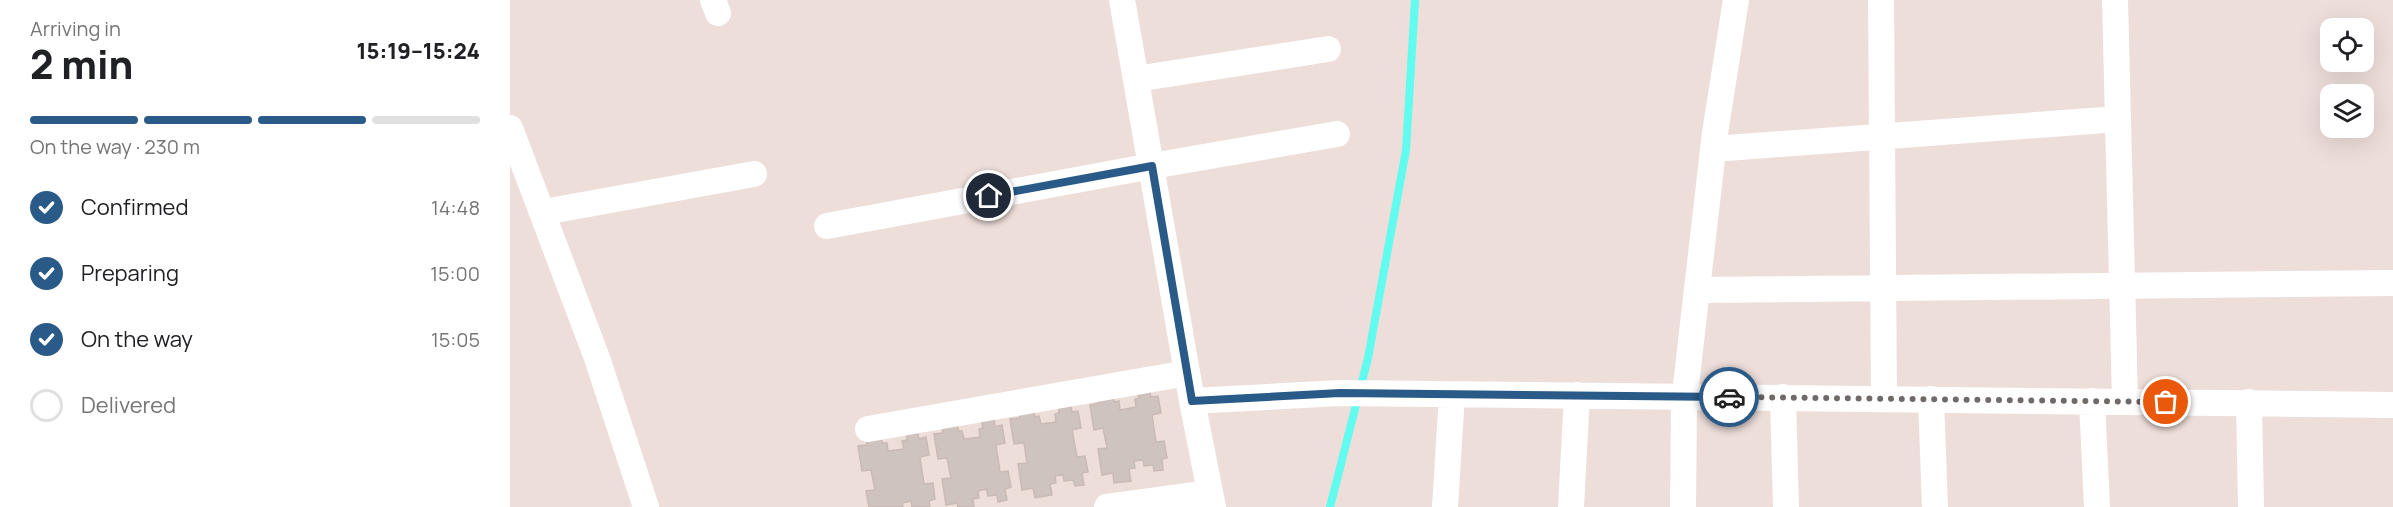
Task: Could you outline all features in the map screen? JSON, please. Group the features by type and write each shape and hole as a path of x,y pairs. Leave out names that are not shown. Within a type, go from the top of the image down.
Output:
{"street":[{"path":"1107,507 1211,500 1122,0"},
{"path":"1683,507 1685,397 1713,149 1736,0"},
{"path":"1881,0 1884,399"},
{"path":"2115,0 2125,401"},
{"path":"1137,79 1328,49"},
{"path":"1713,149 2118,119"},
{"path":"510,128 544,212 616,411 646,507"},
{"path":"827,226 1337,134"},
{"path":"544,212 754,174"},
{"path":"1697,290 2393,283"},
{"path":"868,429 1187,373"},
{"path":"1192,401 1378,393 2393,405"},
{"path":"1445,507 1452,394"},
{"path":"1571,507 1577,395"},
{"path":"1783,397 1786,507"},
{"path":"1931,399 1935,507"},
{"path":"2092,401 2097,507"},
{"path":"2249,402 2251,507"}],"building":[{"path":"1149,387 1151,397 1158,396 1161,413 1152,415 1156,442 1164,441 1167,458 1162,459 1163,470 1154,471 1153,465 1144,466 1143,460 1134,461 1135,468 1129,469 1131,481 1114,483 1113,473 1102,475 1098,449 1107,448 1103,428 1094,430 1090,405 1099,403 1098,394 1113,392 1114,402 1119,401 1120,410 1136,407 1135,399 1139,398 1137,389"},
{"path":"1070,402 1072,412 1078,411 1081,428 1072,430 1077,457 1085,456 1088,472 1082,473 1084,485 1075,486 1073,480 1064,481 1063,475 1055,476 1056,483 1050,484 1052,495 1035,498 1033,488 1022,490 1018,464 1027,463 1024,443 1014,444 1010,419 1020,418 1018,409 1033,406 1035,417 1039,416 1041,424 1056,422 1055,414 1059,413 1058,404"},
{"path":"994,416 995,427 1002,425 1005,443 996,445 1000,472 1008,471 1011,487 1005,489 1007,500 998,502 997,495 988,496 986,489 978,491 979,498 973,499 974,507 958,507 957,503 946,505 942,479 951,478 947,458 938,459 934,434 943,433 942,424 957,421 958,431 962,431 964,439 980,437 979,429 983,428 981,418"},
{"path":"917,429 919,439 926,437 929,455 920,457 924,484 933,483 935,499 929,501 930,507 912,507 911,501 902,503 903,507 869,507 866,491 875,490 871,470 862,471 858,446 867,445 866,436 881,433 882,443 887,443 888,451 904,449 902,441 907,440 906,430"}],"waterway":[{"path":"1330,507 1368,358 1406,150 1415,0"}],"way so far":[{"path":"1729,397 2166,402"}],"route":[{"path":"989,196 1152,166 1192,401 1340,393 1729,397"}]}
